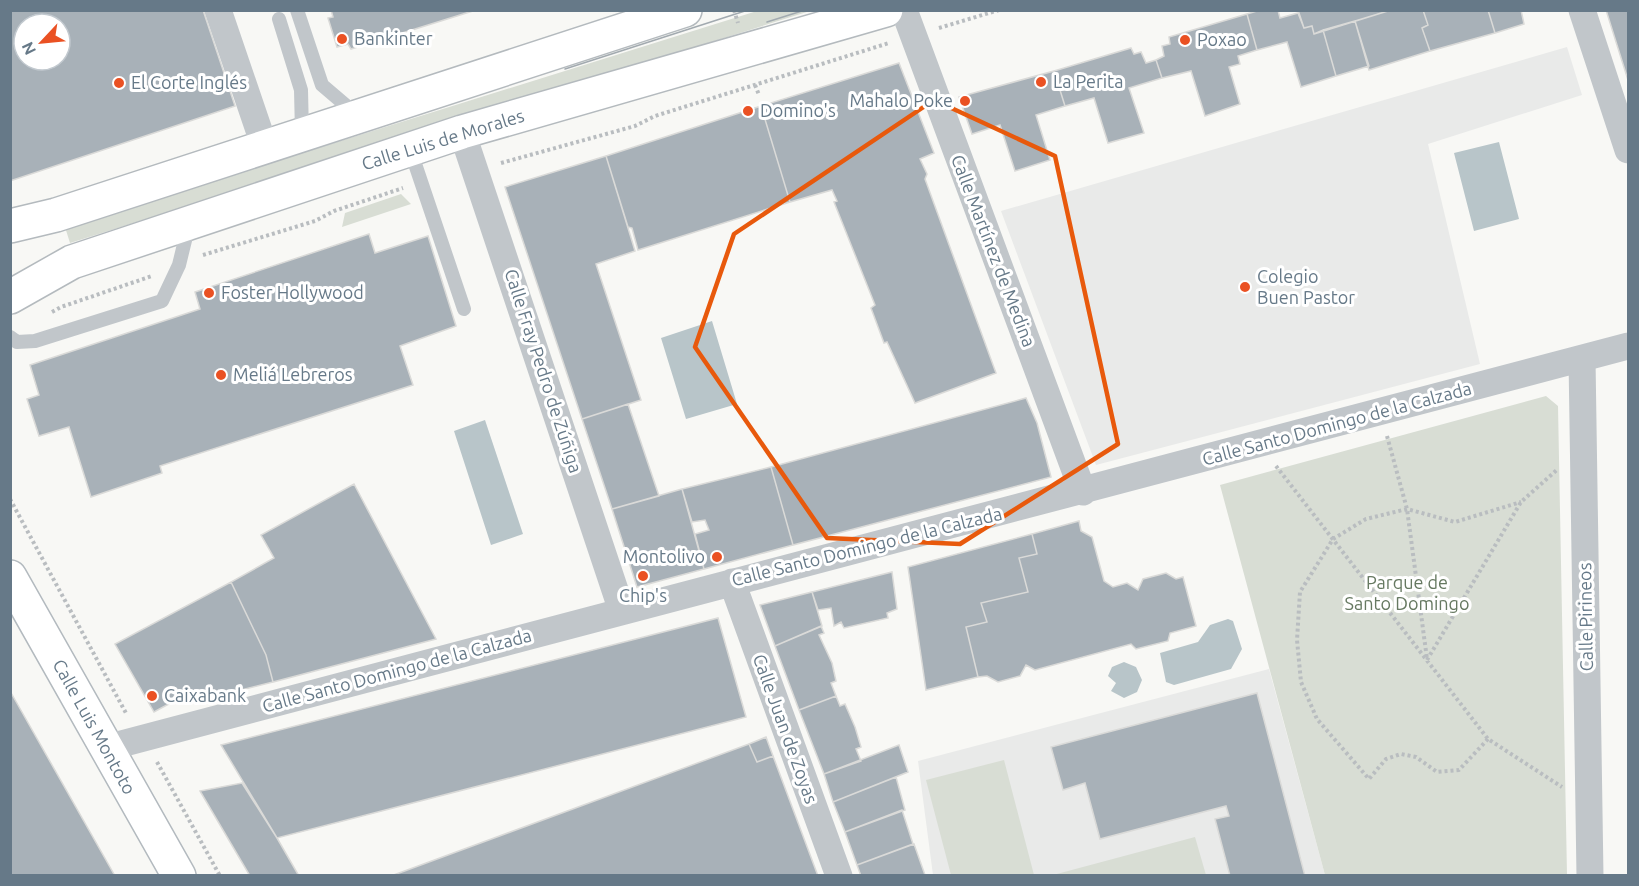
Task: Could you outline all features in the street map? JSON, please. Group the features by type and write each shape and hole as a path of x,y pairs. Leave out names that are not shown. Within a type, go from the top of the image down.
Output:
{"main road":[{"path":"10,226 56,215 264,145 685,10"},
{"name":"Calle Luis de Morales","path":"10,297 72,261 410,149 886,10"},
{"path":"10,242 56,215"},
{"name":"Calle Luis Montoto","path":"10,577 179,876"}],"street":[{"path":"218,10 264,145"},
{"name":"Calle Martínez de Medina","path":"904,10 1083,492"},
{"path":"1582,10 1629,150"},
{"name":"Calle Fray Pedro de Zúñiga","path":"462,132 622,612"},
{"name":"Calle Santo Domingo de la Calzada","path":"106,748 732,582 1083,492 1629,346"},
{"name":"Calle Pirineos","path":"1582,359 1590,876"},
{"name":"Calle Juan de Zoyas","path":"732,582 839,876"}],"lane":[{"path":"297,10 322,85 357,115"},
{"path":"279,19 301,90 302,133"},
{"path":"410,149 464,309"},
{"path":"10,337 18,342 35,341 162,301 179,265 190,222"}],"path":[{"path":"938,29 999,10"},
{"path":"497,164 635,126 655,116 898,41"},
{"path":"45,318 61,307 253,238 315,222 334,211 401,189"},
{"path":"1380,412 1407,509 1427,660"},
{"path":"1269,442 1277,469 1488,739 1565,789 1589,789"},
{"path":"1427,660 1521,502 1559,468 1584,468"},
{"path":"10,499 129,720"},
{"path":"1488,739 1459,770 1437,772 1416,757 1401,754 1386,759 1369,779 1317,719 1301,682 1296,640 1300,592 1333,539 1366,519 1407,509 1455,522 1521,502"},
{"path":"153,754 220,876"}],"highlighted area":[{"path":"934,100 1055,156 1118,444 960,544 827,538 695,347 734,234"}],"shaded area":[{"name":"Colegio Buen Pastor","path":"1567,47 1582,95 1428,144 1480,364 1096,465 1001,211"},
{"path":"1499,142 1519,219 1474,231 1454,153"},
{"path":"712,321 737,404 686,419 661,338"},
{"path":"485,420 523,534 491,545 454,431"},
{"path":"1228,619 1233,621 1242,649 1231,669 1174,685 1166,682 1160,653 1198,642 1210,625"},
{"path":"1124,662 1136,667 1142,680 1137,692 1124,698 1111,691 1116,683 1108,676 1112,667"},
{"path":"1269,669 1325,875 933,875 918,761"}],"green space":[{"path":"757,11 810,11 70,243 65,227"},
{"path":"401,194 411,204 342,227 345,213"},
{"name":"Parque de Santo Domingo","path":"1546,396 1558,406 1567,875 1325,875 1220,485"},
{"path":"1004,760 1034,875 951,875 926,780"},
{"path":"1195,837 1206,875 1053,875"}],"building":[{"name":"El Corte Inglés","path":"10,10 203,10 235,106 10,181"},
{"path":"331,10 476,10 351,49 348,44 337,47 328,18 333,17"},
{"path":"1260,10 1278,10 1280,18 1298,13 1304,28 1312,26 1314,34 1323,30 1336,76 1301,87 1287,42 1257,50 1247,14"},
{"path":"1298,10 1391,10 1314,34 1312,26 1304,28"},
{"path":"1391,10 1423,10 1428,25 1422,28 1430,51 1369,70 1355,21"},
{"path":"1423,10 1488,10 1495,33 1430,51 1422,28 1428,25"},
{"path":"1488,10 1521,10 1524,24 1495,33"},
{"path":"1606,10 1628,10 1628,80"},
{"path":"1247,14 1257,50 1238,56 1240,64 1229,67 1240,104 1205,116 1191,71 1162,78 1156,60 1164,56 1162,46 1170,44 1169,37"},
{"path":"1355,21 1369,66 1336,76 1323,30"},
{"path":"1131,48 1134,54 1141,52 1146,63 1156,60 1162,78 1129,88 1144,133 1108,143 1094,98 1065,106 1054,71"},
{"path":"899,63 934,153 920,159 927,174 925,179 996,373 915,403 887,342 884,343 871,308 875,305 834,202 837,201 832,190 790,202 761,106"},
{"path":"1054,71 1065,106 1036,115 1050,160 1015,171 1000,125 972,134 959,97"},
{"path":"761,106 790,202 638,250 632,228 628,227 606,156"},
{"path":"606,156 635,251 596,264 641,400 582,419 505,187"},
{"name":"Meliá Lebreros","path":"369,234 375,253 428,236 456,326 400,346 413,385 160,466 162,473 91,497 69,427 39,436 27,399 39,395 30,365 200,309 195,292"},
{"path":"1026,398 1037,423 1051,477 793,545 771,467"},
{"path":"628,404 659,496 612,509 582,419"},
{"path":"771,467 793,545 704,569 695,534 709,530 705,520 692,522 682,489"},
{"path":"354,484 436,639 273,682 266,655 231,582 274,558 261,535"},
{"path":"682,489 704,569 637,587 612,509"},
{"path":"1079,521 1081,531 1092,537 1104,581 1113,587 1127,583 1138,590 1143,579 1166,573 1176,579 1183,577 1196,626 1170,633 1168,641 1136,649 1131,644 1035,670 1026,665 1020,676 998,682 987,676 978,677 966,627 987,622 981,603 1028,592 1019,558 1037,554 1032,534"},
{"path":"1032,534 1037,554 1019,558 1028,592 981,603 987,622 966,627 978,677 926,690 908,567"},
{"path":"892,572 897,609 887,613 888,618 844,628 841,622 834,626 831,608 818,610 812,592"},
{"path":"231,582 266,655 273,682 193,702 191,692 154,712 115,644"},
{"path":"812,592 822,626 775,646 760,605"},
{"path":"718,618 746,717 277,838 221,745"},
{"path":"821,626 824,633 819,635 832,663 836,681 831,683 836,696 799,710 775,646"},
{"path":"10,691 115,876 10,876"},
{"path":"1257,693 1305,876 1230,876 1215,819 1229,816 1226,806 1100,839 1085,783 1063,790 1051,747"},
{"path":"836,696 840,706 845,704 855,727 861,747 856,749 861,761 824,774 799,710"},
{"path":"766,737 773,756 757,762 749,744"},
{"path":"749,744 757,762 773,756 818,876 391,876"},
{"path":"899,745 908,772 833,802 824,774"},
{"path":"896,777 905,810 845,832 833,802"},
{"path":"242,783 299,876 250,876 200,791"},
{"path":"902,810 913,844 857,865 845,832"},
{"path":"914,844 925,875 861,876 857,865"}],"tram line":[{"path":"565,69 748,10"},
{"path":"767,22 805,10"}],"place":[{"name":"Bankinter","path":"342,39"},
{"name":"Poxao","path":"1185,40"},
{"name":"La Perita","path":"1041,82"},
{"name":"El Corte Inglés","path":"119,83"},
{"name":"Mahalo Poke","path":"965,101"},
{"name":"Domino's","path":"748,111"},
{"name":"Colegio Buen Pastor","path":"1245,287"},
{"name":"Foster Hollywood","path":"209,293"},
{"name":"Meliá Lebreros","path":"221,375"},
{"name":"Montolivo","path":"717,557"},
{"name":"Chip's","path":"643,576"},
{"name":"Caixabank","path":"152,696"}]}
